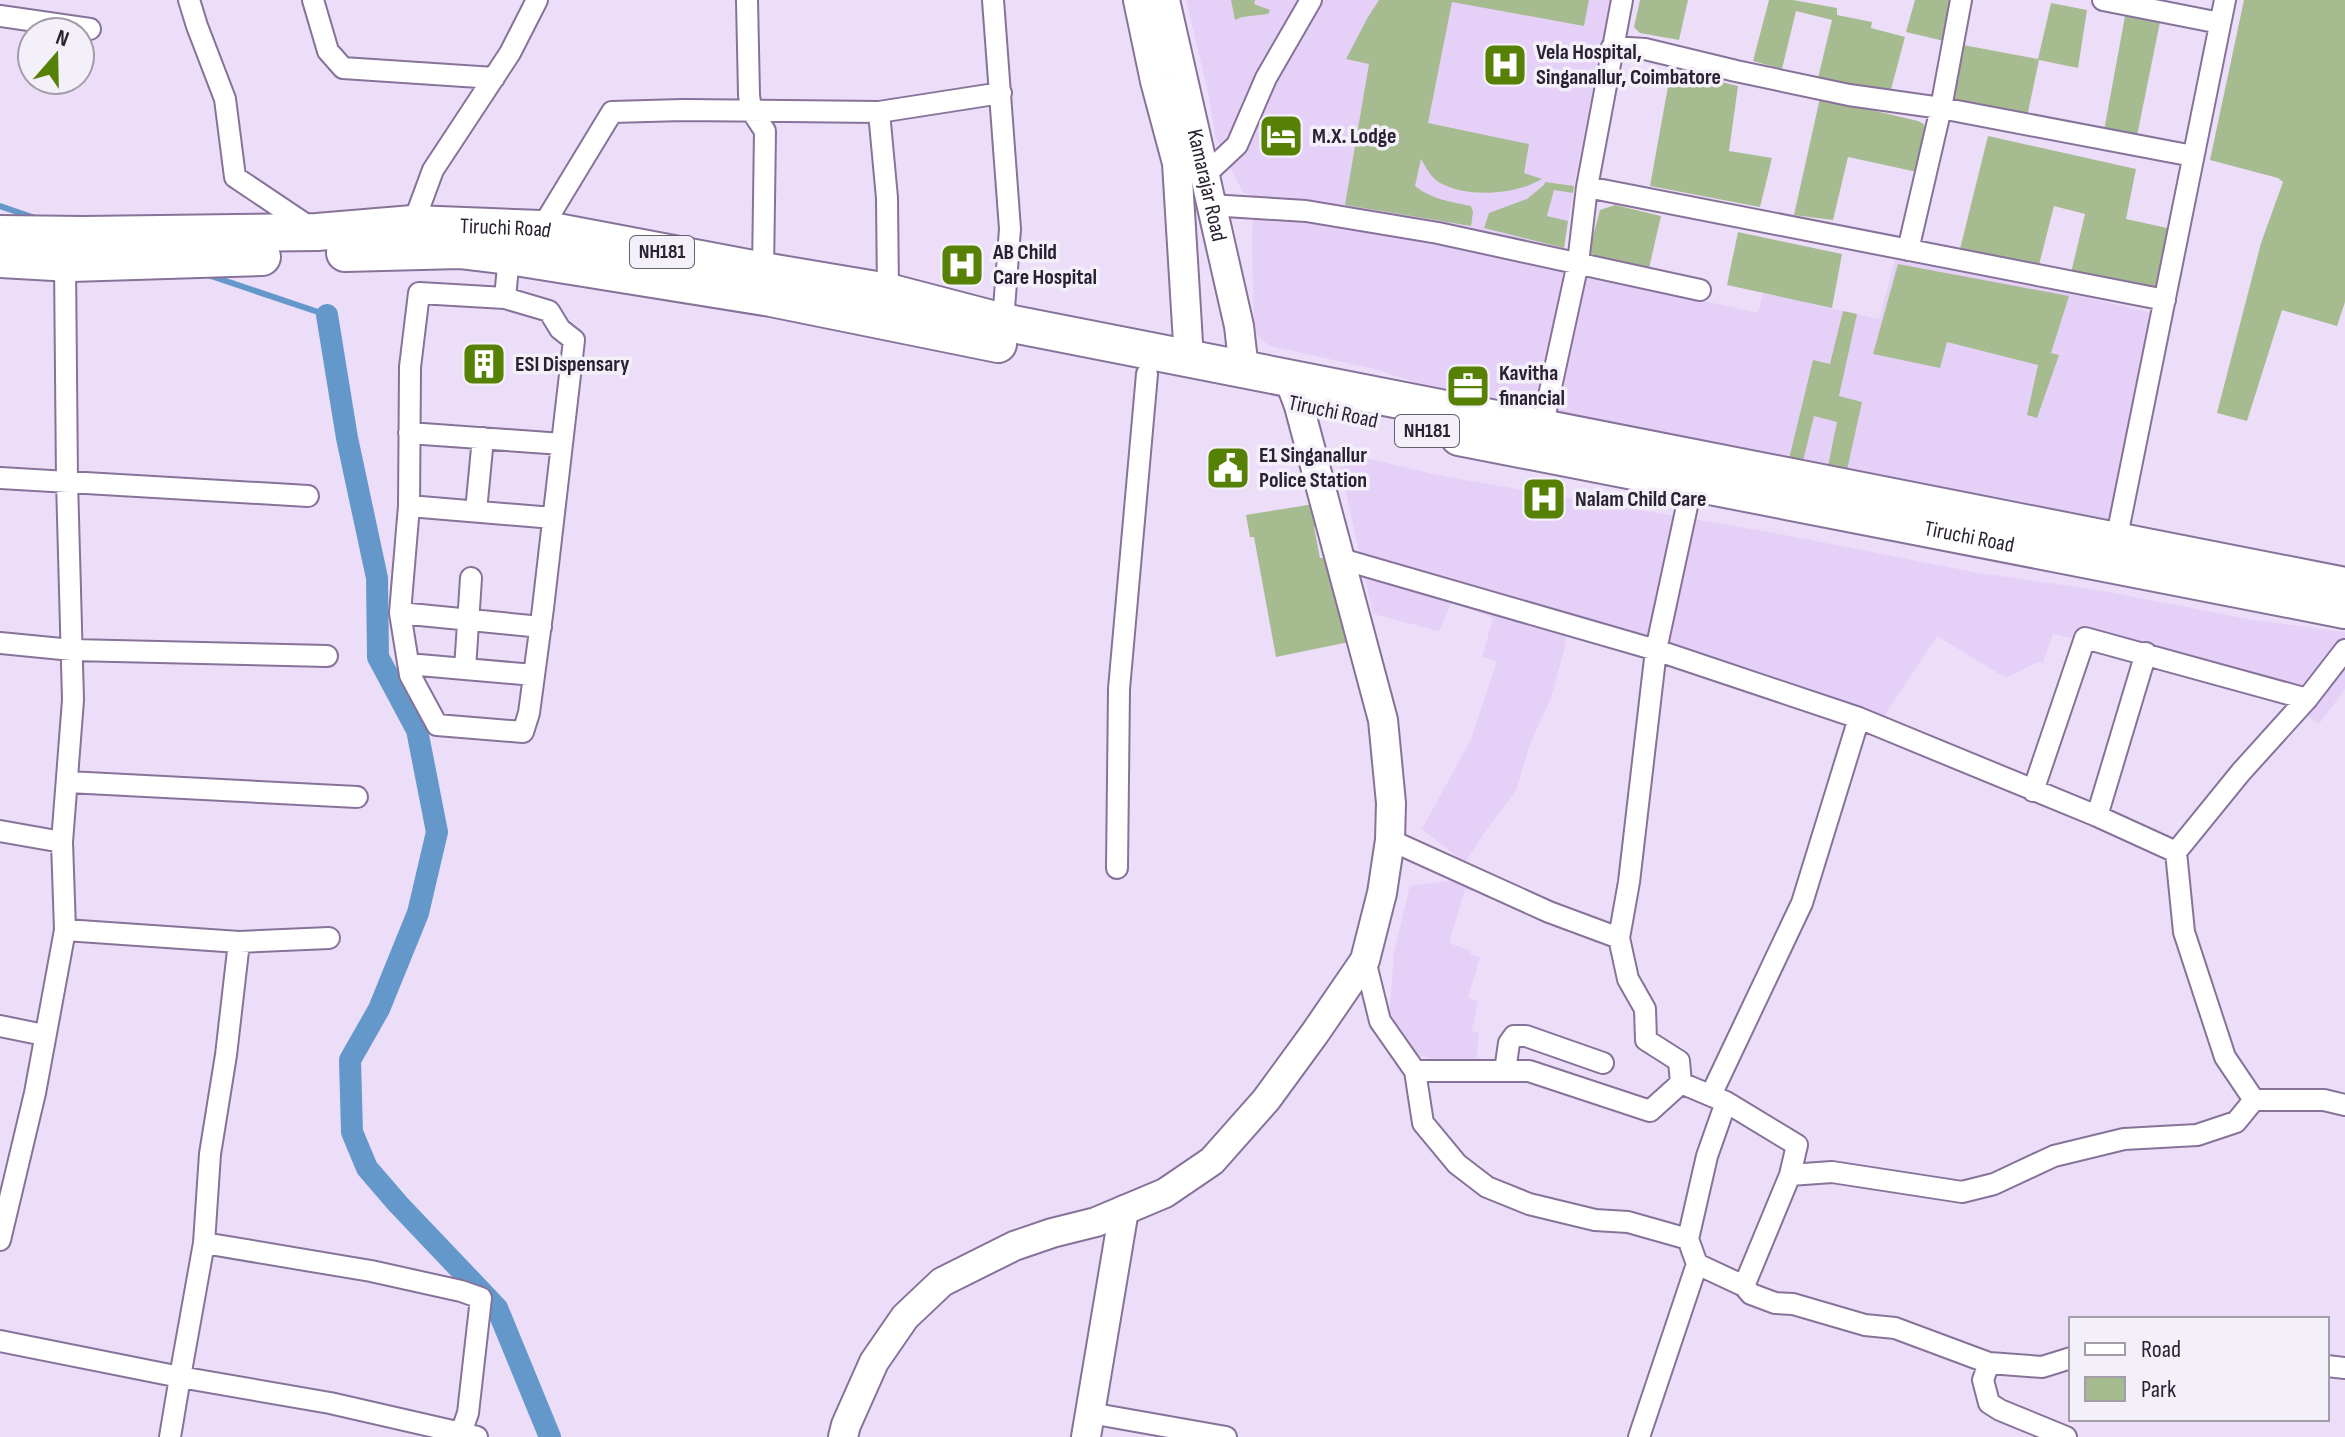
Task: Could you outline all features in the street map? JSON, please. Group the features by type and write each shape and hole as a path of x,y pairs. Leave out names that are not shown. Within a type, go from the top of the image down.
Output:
{"highway":[{"name":"Tiruchi Road","path":"318,243 413,224 541,229 888,292 1003,322"},
{"name":"NH181","path":"0,234 73,254"},
{"name":"NH181","path":"0,259 318,243 459,250 509,256"},
{"name":"Tiruchi Road","path":"509,256 771,298 1253,394 1294,392 1542,428 1866,505 2343,588"},
{"name":"NH181","path":"1003,322 1244,370 1294,392"},
{"name":"Tiruchi Road","path":"1294,392 1692,483 2116,541 2343,588"}],"main road":[{"name":"Kamarajar Road","path":"1138,0 1177,163 1189,359"},
{"name":"Kamarajar Road","path":"1165,0 1239,326 1244,370"},
{"path":"843,1437 874,1362 905,1317 942,1282 1014,1246 1096,1222 1165,1193 1212,1161 1266,1100 1365,960 1382,893 1390,840 1391,803 1383,720 1294,392"},
{"path":"1088,1425 1124,1210"}],"street":[{"path":"189,0 225,99 235,177 318,243"},
{"path":"313,0 328,51 343,68 494,78"},
{"path":"413,224 433,170 516,43 537,0"},
{"path":"747,0 751,110 765,131 763,271"},
{"path":"993,0 1010,229 1003,322"},
{"path":"1204,176 1237,145 1266,78 1311,0"},
{"path":"1542,428 1578,263 1587,187 1622,0"},
{"path":"1908,250 1941,108 1961,0"},
{"path":"2103,0 2220,23"},
{"path":"2116,541 2225,0"},
{"path":"1612,47 1645,49 1849,95 1941,108 2193,156"},
{"path":"541,229 612,112 879,112 1001,93"},
{"path":"879,112 887,198 888,292"},
{"path":"1587,187 2165,300"},
{"path":"1210,205 1306,211 1446,234 1700,290"},
{"path":"0,1240 7,1185 35,1093 65,930 62,842 73,700 67,481 73,254"},
{"path":"505,298 509,256"},
{"path":"419,293 505,298 549,311 560,329 574,340 541,627 529,713 523,732 437,725 410,675 400,613 409,506 410,367 419,293"},
{"path":"1117,868 1119,689 1147,374"},
{"path":"409,433 562,444"},
{"path":"476,511 483,438"},
{"path":"0,478 308,496"},
{"path":"1681,1083 1679,1061 1646,1040 1645,1009 1628,979 1619,938 1629,882 1656,650 1692,483"},
{"path":"409,506 553,518"},
{"path":"1338,558 1656,650 1859,718 2097,816 2176,852"},
{"path":"465,669 471,578"},
{"path":"400,613 541,627"},
{"path":"2033,791 2085,638 2307,699"},
{"path":"0,643 72,650 327,656"},
{"path":"2254,1100 2225,1057 2184,932 2176,852 2345,650"},
{"path":"2097,816 2146,653"},
{"path":"408,664 534,675"},
{"path":"1639,1437 1697,1264 1688,1239 1718,1099 1802,903 1859,718"},
{"path":"68,782 357,797"},
{"path":"0,831 62,842"},
{"path":"1390,840 1549,912 1619,938"},
{"path":"65,930 239,942 329,938"},
{"path":"170,1437 204,1243 210,1154 226,1055 239,942"},
{"path":"1365,960 1380,1021 1415,1071 1423,1123 1457,1164 1487,1187 1529,1204 1595,1220 1628,1222 1688,1239"},
{"path":"0,1026 44,1035"},
{"path":"1505,1071 1509,1043 1514,1036 1526,1036 1603,1063"},
{"path":"1415,1071 1529,1071 1650,1111 1681,1083"},
{"path":"1681,1083 1718,1099 1797,1145 1790,1175 1744,1286"},
{"path":"2254,1100 2324,1100 2345,1105"},
{"path":"1790,1175 1832,1172 1962,1192 1994,1184 2068,1152 2124,1139 2197,1135 2236,1122 2254,1100"},
{"path":"0,1341 330,1403 469,1435 468,1413 481,1298 371,1271 204,1243"},
{"path":"1697,1264 1744,1286 1751,1294 1775,1303 1793,1304 1865,1325 1895,1328 1989,1363 2042,1367 2069,1359"},
{"path":"1989,1363 1983,1380 1989,1403 2066,1437"},
{"path":"1088,1425 1226,1437"}],"shaded area":[{"path":"1186,0 1474,0 1585,20 1589,0 1610,0 1561,269 1758,313 1763,293 1879,319 1895,260 2157,314 2113,523 2020,501 1789,459 1421,384 1374,369 1270,346 1260,339 1254,329 1254,195 1243,193 1215,136 1209,96"},
{"path":"1361,457 1447,477 1774,533 1979,573 2098,590 2254,620 2345,632 2345,689 2319,724 2285,701 2087,641 2053,634 2043,663 2038,662 2006,678 1937,636 1883,718 1661,658 1566,636 1551,698 1530,744 1516,791 1465,863 1422,829 1471,739 1497,661 1482,657 1493,618 1452,602 1439,631 1373,614 1340,467"},
{"path":"1453,880 1473,888 1472,891 1465,889 1449,943 1480,957 1468,998 1478,1001 1472,1031 1479,1032 1476,1066 1451,1064 1409,1053 1389,1020 1394,952 1410,886"}],"green space":[{"path":"1231,0 1255,0 1254,4 1270,10 1268,14 1235,20"},
{"path":"1379,0 1589,0 1584,26 1452,2 1428,123 1529,144 1524,173 1542,179 1505,191 1464,191 1437,181 1421,159 1415,186 1434,197 1471,206 1471,226 1345,205 1369,64 1346,59"},
{"path":"1640,0 1688,0 1679,40 1640,33 1634,27"},
{"path":"1769,0 1793,0 1837,8 1837,15 1872,22 1871,28 1905,37 1890,93 1818,78 1832,20 1796,11 1782,69 1753,61"},
{"path":"1915,0 1951,0 1944,41 1906,32"},
{"path":"2244,0 2345,0 2345,302 2337,326 2282,310 2247,421 2217,413 2261,243 2283,182 2210,160"},
{"path":"2051,3 2087,10 2078,68 2039,60 2027,117 1957,103 1952,94 1963,45 2038,59"},
{"path":"2125,16 2160,22 2137,136 2104,131"},
{"path":"1671,70 1738,86 1729,151 1772,158 1760,207 1650,186"},
{"path":"1820,98 1918,121 1924,124 1925,132 1917,172 1848,157 1833,220 1794,215"},
{"path":"1988,136 2136,169 2126,219 2172,229 2159,291 2071,273 2085,214 2054,206 2039,265 1960,249"},
{"path":"1545,182 1574,186 1573,193 1554,190 1547,216 1568,221 1564,248 1484,228 1489,213 1527,199"},
{"path":"1615,205 1661,216 1649,268 1588,255 1600,210"},
{"path":"1738,232 1842,254 1832,308 1727,285"},
{"path":"1898,264 2069,296 2051,353 2059,355 2037,418 2027,415 2038,365 1947,342 1940,368 1873,354"},
{"path":"1843,311 1857,314 1839,396 1862,402 1847,470 1828,466 1837,422 1814,416 1803,461 1789,459 1813,360 1830,364"},
{"path":"1314,504 1319,526 1314,527 1320,558 1326,558 1349,642 1276,657 1254,537 1250,537 1246,515"}],"waterway":[{"path":"0,206 38,219"},
{"path":"205,274 327,315"},
{"path":"327,315 347,438 377,578 378,657 417,730 437,832 418,913 379,1009 350,1060 352,1132 367,1168 497,1308 550,1437"}],"place":[{"name":"Vela Hospital, Singanallur, Coimbatore","path":"1505,65"},
{"name":"M.X. Lodge","path":"1281,136"},
{"name":"AB Child Care Hospital","path":"962,265"},
{"name":"ESI Dispensary","path":"484,364"},
{"name":"Kavitha financial","path":"1468,386"},
{"name":"E1 Singanallur Police Station","path":"1228,468"},
{"name":"Nalam Child Care","path":"1544,499"}]}
